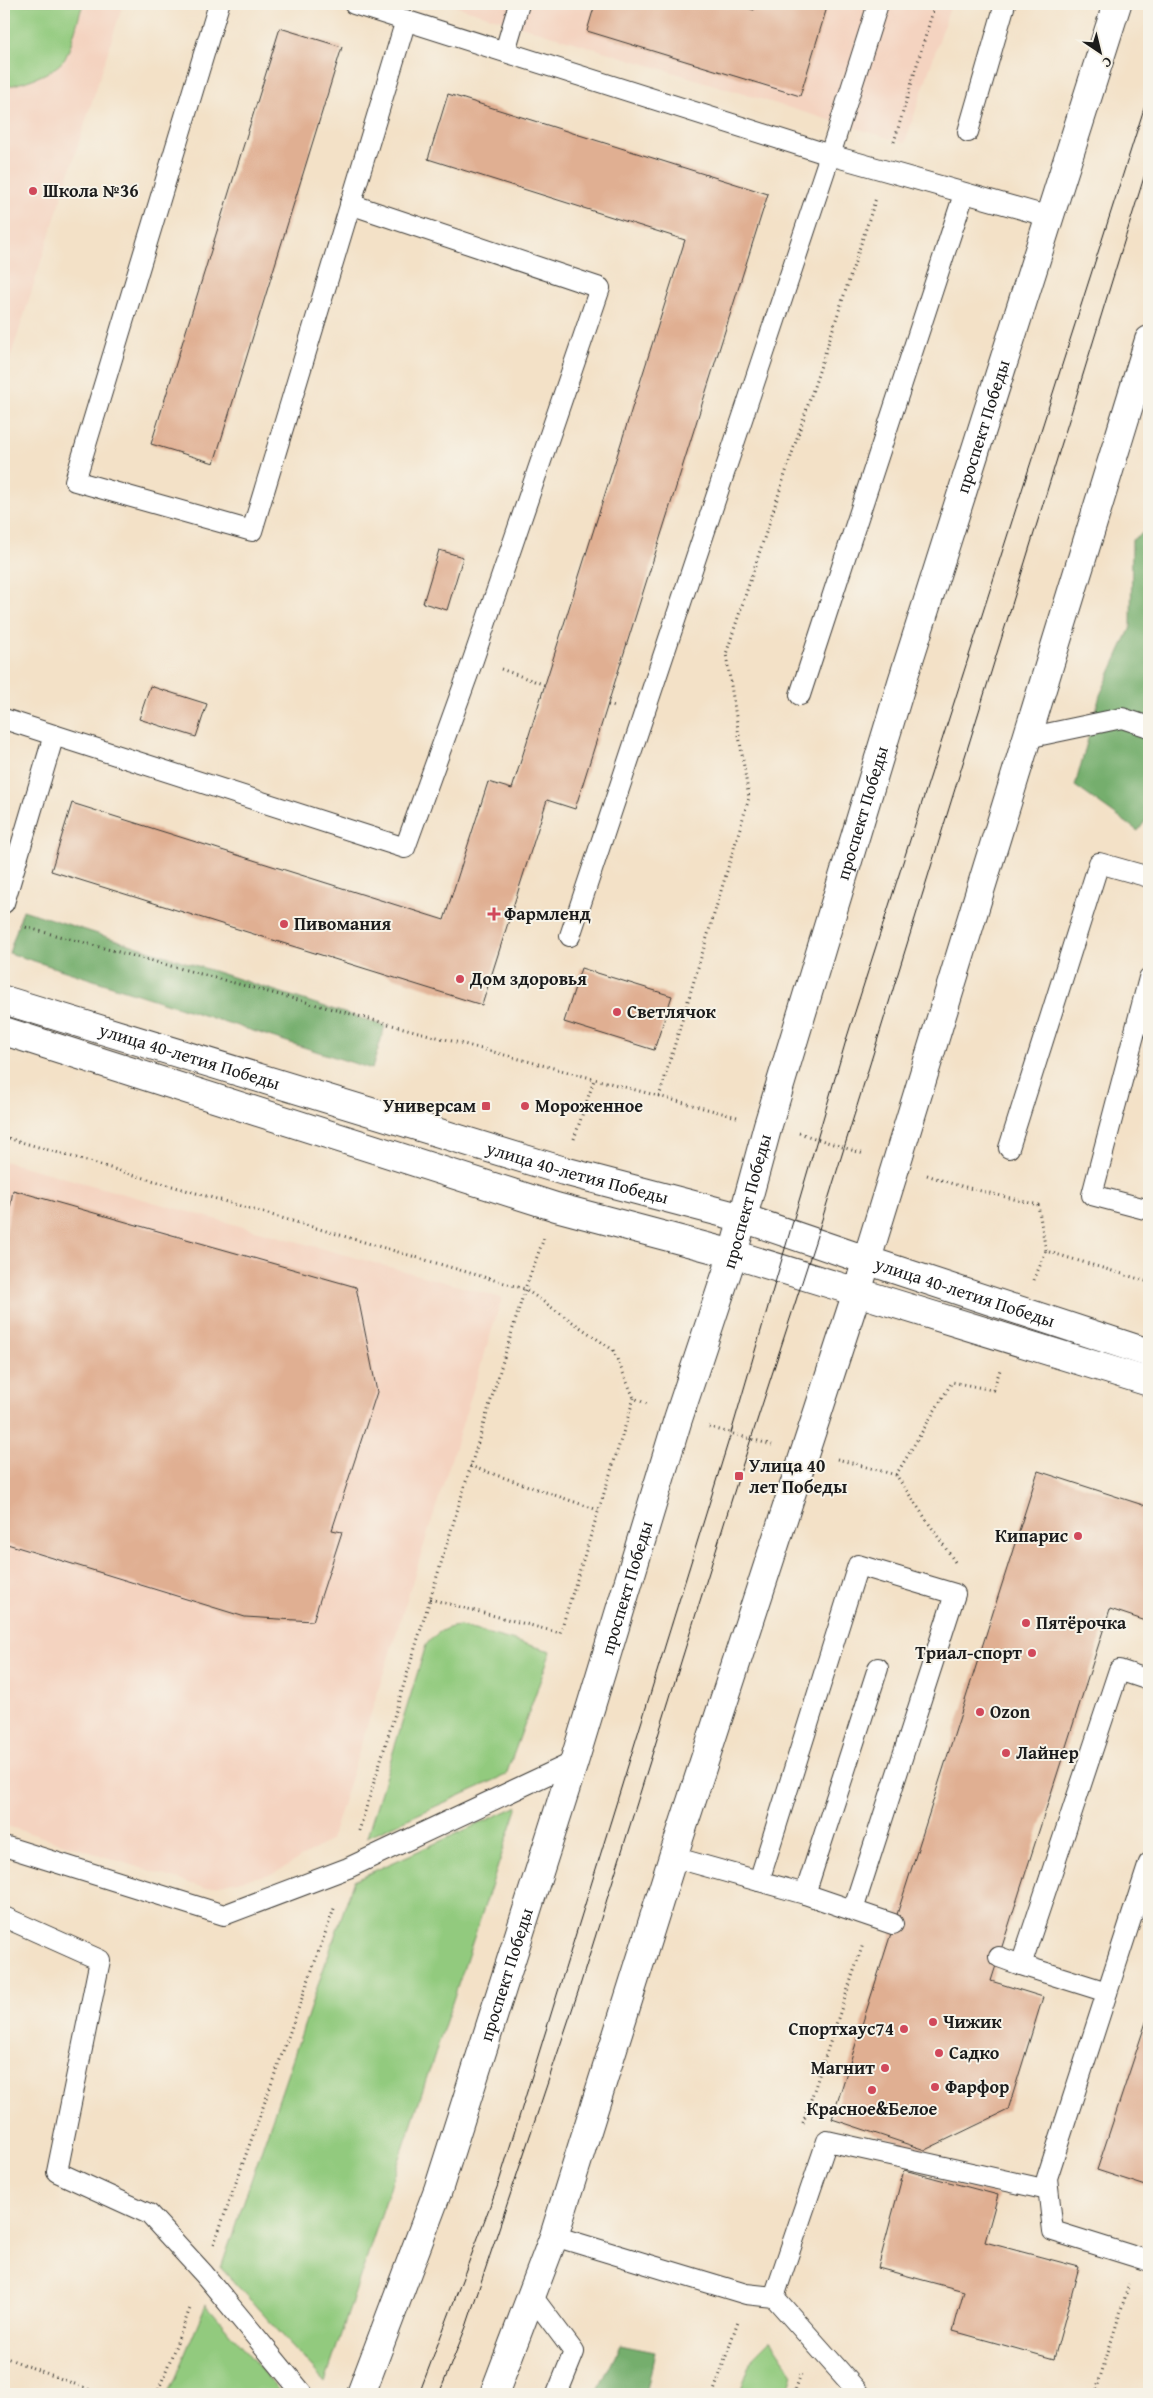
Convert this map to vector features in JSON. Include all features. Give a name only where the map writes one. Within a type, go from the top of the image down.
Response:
[{"type":"main road","name":"проспект Победы","points":[[361,2394],[438,2190],[574,1762],[678,1419],[733,1254],[768,1125],[902,682],[1117,4]]},
{"type":"main road","points":[[494,2394],[554,2236],[673,1857],[857,1292],[1149,340]]},
{"type":"main road","name":"улица 40-летия Победы","points":[[4,1000],[564,1171],[743,1218],[1149,1353]]},
{"type":"main road","name":"улица 40-летия Победы","points":[[4,1031],[556,1207],[733,1254],[1149,1382]]},
{"type":"lane","points":[[219,4],[75,481],[252,531],[406,20]]},
{"type":"lane","points":[[354,4],[830,155],[1050,217]]},
{"type":"lane","points":[[505,51],[519,4]]},
{"type":"lane","points":[[570,936],[830,155],[878,4]]},
{"type":"lane","points":[[968,132],[1005,4]]},
{"type":"lane","points":[[800,695],[964,194]]},
{"type":"lane","points":[[4,719],[405,848],[473,660],[600,288],[350,204]]},
{"type":"lane","points":[[1026,738],[1122,718],[1149,727]]},
{"type":"lane","points":[[4,903],[54,735]]},
{"type":"lane","points":[[1009,1148],[1099,863],[1149,877]]},
{"type":"lane","points":[[1149,978],[1092,1195],[1149,1210]]},
{"type":"lane","points":[[759,1882],[858,1565],[955,1594],[853,1910]]},
{"type":"lane","points":[[805,1894],[878,1668]]},
{"type":"lane","points":[[1021,1965],[1119,1670],[1149,1680]]},
{"type":"lane","points":[[4,1846],[224,1915],[348,1868],[574,1762]]},
{"type":"lane","points":[[673,1857],[805,1894],[893,1924]]},
{"type":"lane","points":[[1143,2259],[1053,2231],[1047,2178],[1149,1863]]},
{"type":"lane","points":[[4,1917],[100,1960],[57,2172],[149,2214],[204,2274],[303,2394]]},
{"type":"lane","points":[[999,1957],[1108,1992]]},
{"type":"lane","points":[[774,2298],[827,2141],[1048,2190]]},
{"type":"lane","points":[[554,2236],[746,2294],[774,2298],[860,2394]]},
{"type":"lane","points":[[532,2296],[574,2352],[557,2394]]},
{"type":"path","points":[[659,1097],[749,798],[726,654],[885,171],[935,4]]},
{"type":"path","points":[[473,660],[545,685]]},
{"type":"path","points":[[13,924],[594,1080],[799,1132],[953,1184],[1038,1205],[1046,1251],[1021,1311]]},
{"type":"path","points":[[564,1171],[594,1080]]},
{"type":"path","points":[[4,1137],[525,1289],[613,1350],[634,1398],[678,1419],[762,1443],[805,1450],[896,1475],[952,1382],[993,1390],[1011,1339]]},
{"type":"path","points":[[157,2394],[204,2274],[348,1868],[525,1289],[556,1207]]},
{"type":"path","points":[[1046,1251],[1149,1282]]},
{"type":"path","points":[[430,1599],[560,1633],[634,1398]]},
{"type":"path","points":[[470,1466],[598,1510]]},
{"type":"path","points":[[1095,2394],[1143,2259]]},
{"type":"path","points":[[713,2394],[729,2350]]},
{"type":"path","points":[[4,2357],[101,2394]]},
{"type":"shaded area","name":"Школа №36","points":[[4,4],[123,4],[4,378]]},
{"type":"shaded area","points":[[448,4],[951,4],[905,143]]},
{"type":"shaded area","points":[[4,1161],[502,1298],[331,1840],[275,1873],[205,1888],[4,1825]]},
{"type":"green space","points":[[4,4],[83,4],[72,42],[64,60],[44,74],[4,88]]},
{"type":"green space","points":[[1149,529],[1149,816],[1138,831],[1075,786],[1100,695],[1131,627],[1132,540]]},
{"type":"green space","points":[[23,910],[385,1026],[372,1069],[9,953]]},
{"type":"green space","points":[[460,1626],[551,1651],[506,1775],[367,1837],[426,1645],[441,1631]]},
{"type":"green space","points":[[518,1806],[325,2382],[221,2268],[354,1880]]},
{"type":"green space","points":[[206,2304],[282,2394],[168,2394]]},
{"type":"green space","points":[[770,2340],[793,2374],[787,2394],[739,2394],[753,2357]]},
{"type":"green space","points":[[620,2345],[655,2352],[646,2394],[596,2394]]},
{"type":"building","points":[[595,4],[734,4],[754,10],[756,4],[828,4],[800,96],[587,31]]},
{"type":"building","points":[[280,28],[342,47],[214,463],[151,444]]},
{"type":"building","points":[[448,94],[768,194],[575,809],[547,800],[482,1005],[51,871],[72,803],[444,920],[488,782],[512,789],[685,240],[428,159]]},
{"type":"building","points":[[439,550],[463,557],[447,610],[423,603]]},
{"type":"building","points":[[150,686],[207,704],[196,737],[139,719]]},
{"type":"building","points":[[581,968],[672,996],[654,1050],[564,1022]]},
{"type":"building","points":[[13,1190],[356,1287],[377,1392],[332,1530],[342,1532],[313,1621],[245,1617],[4,1543],[4,1245]]},
{"type":"building","points":[[1038,1471],[1149,1507],[1149,1622],[1110,1609],[991,1981],[1043,1997],[1008,2110],[925,2150],[832,2119]]},
{"type":"building","points":[[1149,2013],[1149,2187],[1097,2170]]},
{"type":"building","points":[[904,2170],[998,2195],[985,2242],[1079,2267],[1054,2359],[953,2331],[964,2291],[878,2268]]},
{"type":"tram line","points":[[419,2394],[499,2182],[731,1433],[847,1037],[1149,93]]},
{"type":"tram line","points":[[439,2394],[466,2327],[578,1992],[739,1476],[815,1242],[1149,161]]},
{"type":"place","name":"Школа №36","points":[[33,191]]},
{"type":"place","name":"Фармленд","points":[[494,914]]},
{"type":"place","name":"Пивомания","points":[[284,924]]},
{"type":"place","name":"Дом здоровья","points":[[460,979]]},
{"type":"place","name":"Светлячок","points":[[617,1012]]},
{"type":"place","name":"Универсам","points":[[486,1106]]},
{"type":"place","name":"Мороженное","points":[[525,1106]]},
{"type":"place","name":"Улица 40 лет Победы","points":[[739,1476]]},
{"type":"place","name":"Кипарис","points":[[1078,1536]]},
{"type":"place","name":"Пятёрочка","points":[[1026,1623]]},
{"type":"place","name":"Tриал-спорт","points":[[1032,1653]]},
{"type":"place","name":"Ozon","points":[[980,1712]]},
{"type":"place","name":"Лайнер","points":[[1006,1753]]},
{"type":"place","name":"Чижик","points":[[933,2022]]},
{"type":"place","name":"Спортхаус74","points":[[904,2029]]},
{"type":"place","name":"Садко","points":[[939,2053]]},
{"type":"place","name":"Магнит","points":[[885,2068]]},
{"type":"place","name":"Фарфор","points":[[935,2087]]},
{"type":"place","name":"Красное&Белое","points":[[872,2090]]}]
